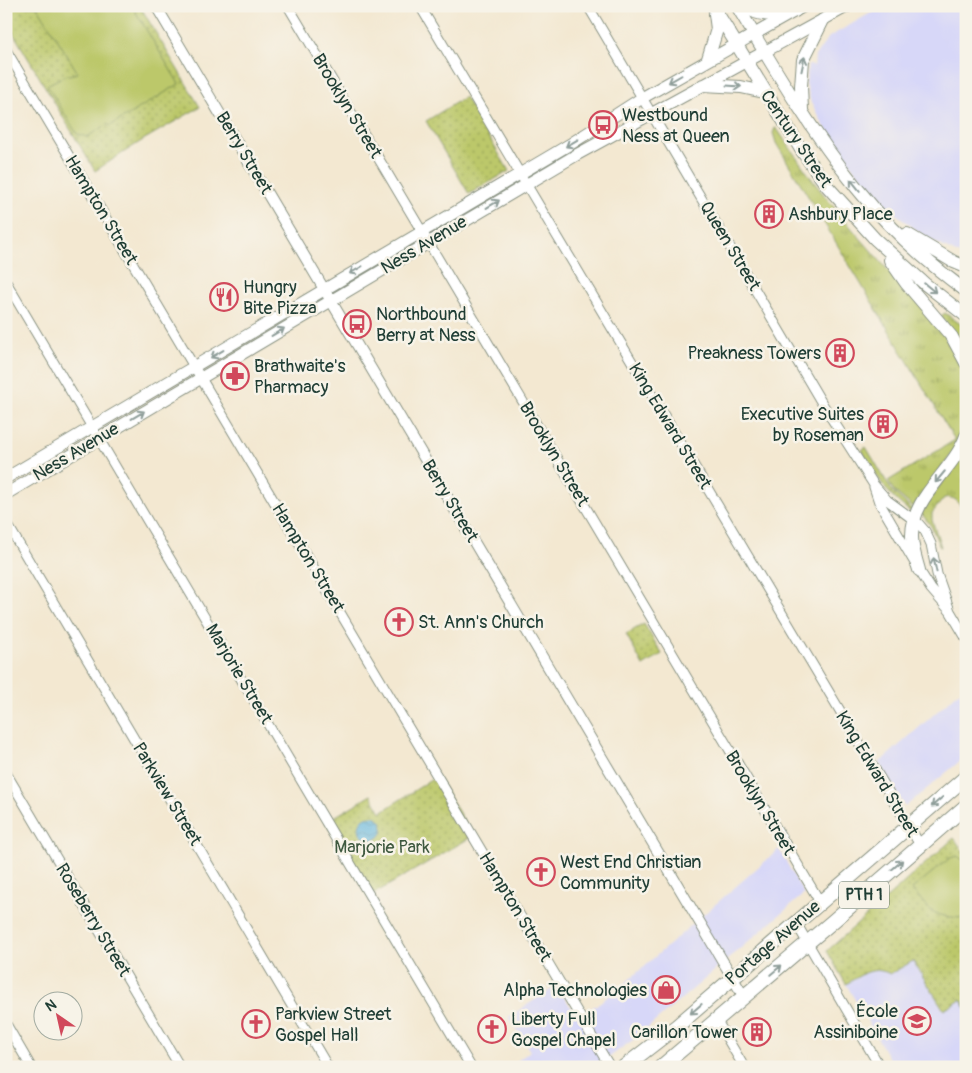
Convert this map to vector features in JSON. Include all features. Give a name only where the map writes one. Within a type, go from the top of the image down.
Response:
[{"type":"highway","name":"Portage Avenue","points":[[624,1067],[677,1026],[966,777]]},
{"type":"highway","name":"Portage Avenue","points":[[661,1067],[966,806]]},
{"type":"main road","name":"Century Street","points":[[737,6],[802,113],[856,188],[888,223],[928,261],[966,291]]},
{"type":"main road","points":[[744,6],[751,11],[768,15],[800,9]]},
{"type":"main road","name":"Ness Avenue","points":[[6,478],[422,232],[652,114],[848,6]]},
{"type":"main road","name":"Century Street","points":[[713,8],[764,92],[827,186],[876,239],[925,284],[966,316]]},
{"type":"main road","points":[[708,59],[717,29],[713,8]]},
{"type":"main road","name":"Ness Avenue","points":[[6,494],[428,243],[642,98],[708,59],[800,9]]},
{"type":"main road","points":[[802,113],[800,86],[803,60],[823,20]]},
{"type":"main road","points":[[703,85],[741,87],[764,92]]},
{"type":"main road","points":[[888,223],[954,262],[966,267]]},
{"type":"main road","points":[[876,239],[906,283],[952,337],[966,363]]},
{"type":"main road","points":[[919,570],[912,545],[914,520],[923,500],[954,460],[966,436]]},
{"type":"street","name":"Berry Street","points":[[156,6],[744,996]]},
{"type":"street","name":"Brooklyn Street","points":[[288,6],[820,902]]},
{"type":"street","name":"King Edward Street","points":[[420,6],[920,846]]},
{"type":"street","name":"Queen Street","points":[[588,6],[823,405],[874,485],[894,506],[923,528],[929,539],[937,574],[950,611]]},
{"type":"street","name":"Hampton Street","points":[[6,50],[610,1067]]},
{"type":"street","name":"Marjorie Street","points":[[6,282],[471,1067]]},
{"type":"street","name":"Queen Street","points":[[874,485],[879,502],[919,570],[931,589],[950,611],[966,638]]},
{"type":"street","name":"Parkview Street","points":[[6,522],[328,1067]]},
{"type":"street","name":"Roseberry Street","points":[[6,773],[180,1067]]},
{"type":"street","points":[[796,923],[880,1067]]},
{"type":"street","points":[[716,1021],[744,1067]]},
{"type":"street","points":[[6,1024],[31,1067]]},
{"type":"shaded area","points":[[883,6],[966,6],[966,258],[926,238],[889,208],[859,176],[830,136],[811,103],[806,83],[808,65],[814,66],[815,56],[829,37]]},
{"type":"shaded area","points":[[966,686],[966,756],[905,807],[879,763]]},
{"type":"shaded area","points":[[779,849],[804,894],[637,1037],[596,1067],[510,1067],[530,1051],[508,1017],[557,986],[578,1018],[617,990]]},
{"type":"shaded area","name":"École Assiniboine","points":[[913,960],[943,1010],[961,1000],[966,1008],[966,1067],[894,1067],[846,984],[869,971],[882,970],[890,974]]},
{"type":"green space","points":[[6,6],[140,6],[200,107],[95,171],[6,21]]},
{"type":"green space","points":[[37,6],[132,6],[179,84],[110,126],[108,124],[87,137],[77,134],[47,85],[64,76],[78,73]]},
{"type":"green space","points":[[465,97],[509,171],[469,194],[426,121]]},
{"type":"green space","points":[[775,128],[834,207],[931,317],[951,343],[964,370],[967,388],[966,408],[958,445],[913,507],[894,491],[888,481],[955,440],[776,143],[773,133]]},
{"type":"green space","points":[[945,313],[966,328],[966,351],[941,316]]},
{"type":"green space","points":[[866,447],[892,491],[912,509],[911,512],[894,498],[882,484],[862,450]]},
{"type":"green space","points":[[966,447],[966,535],[964,516],[960,504],[951,498],[944,498],[932,513],[932,520],[940,547],[931,526],[921,513]]},
{"type":"green space","points":[[644,624],[662,654],[643,666],[626,634]]},
{"type":"green space","name":"Marjorie Park","points":[[437,776],[473,836],[370,896],[326,822],[371,795],[381,812]]},
{"type":"green space","points":[[954,838],[966,855],[966,1008],[961,1000],[944,1010],[913,961],[890,974],[878,970],[867,972],[846,984],[827,951]]},
{"type":"green space","points":[[957,856],[966,862],[966,917],[963,918],[945,916],[933,912],[912,889],[950,858]]},
{"type":"water","points":[[371,816],[376,817],[382,823],[382,833],[376,839],[371,840],[366,839],[360,833],[359,828],[360,823],[366,817]]},
{"type":"place","name":"Westbound Ness at Queen","points":[[603,125]]},
{"type":"place","name":"Ashbury Place","points":[[769,214]]},
{"type":"place","name":"Hungry Bite Pizza","points":[[224,297]]},
{"type":"place","name":"Northbound Berry at Ness","points":[[357,324]]},
{"type":"place","name":"Preakness Towers","points":[[840,353]]},
{"type":"place","name":"Brathwaite's Pharmacy","points":[[235,376]]},
{"type":"place","name":"Executive Suites by Roseman","points":[[883,424]]},
{"type":"place","name":"St. Ann's Church","points":[[399,622]]},
{"type":"place","name":"West End Christian Community","points":[[541,872]]},
{"type":"place","name":"Alpha Technologies","points":[[666,990]]},
{"type":"place","name":"École Assiniboine","points":[[917,1021]]},
{"type":"place","name":"Parkview Street Gospel Hall","points":[[256,1024]]},
{"type":"place","name":"Liberty Full Gospel Chapel","points":[[492,1029]]},
{"type":"place","name":"Carillon Tower","points":[[757,1032]]}]
